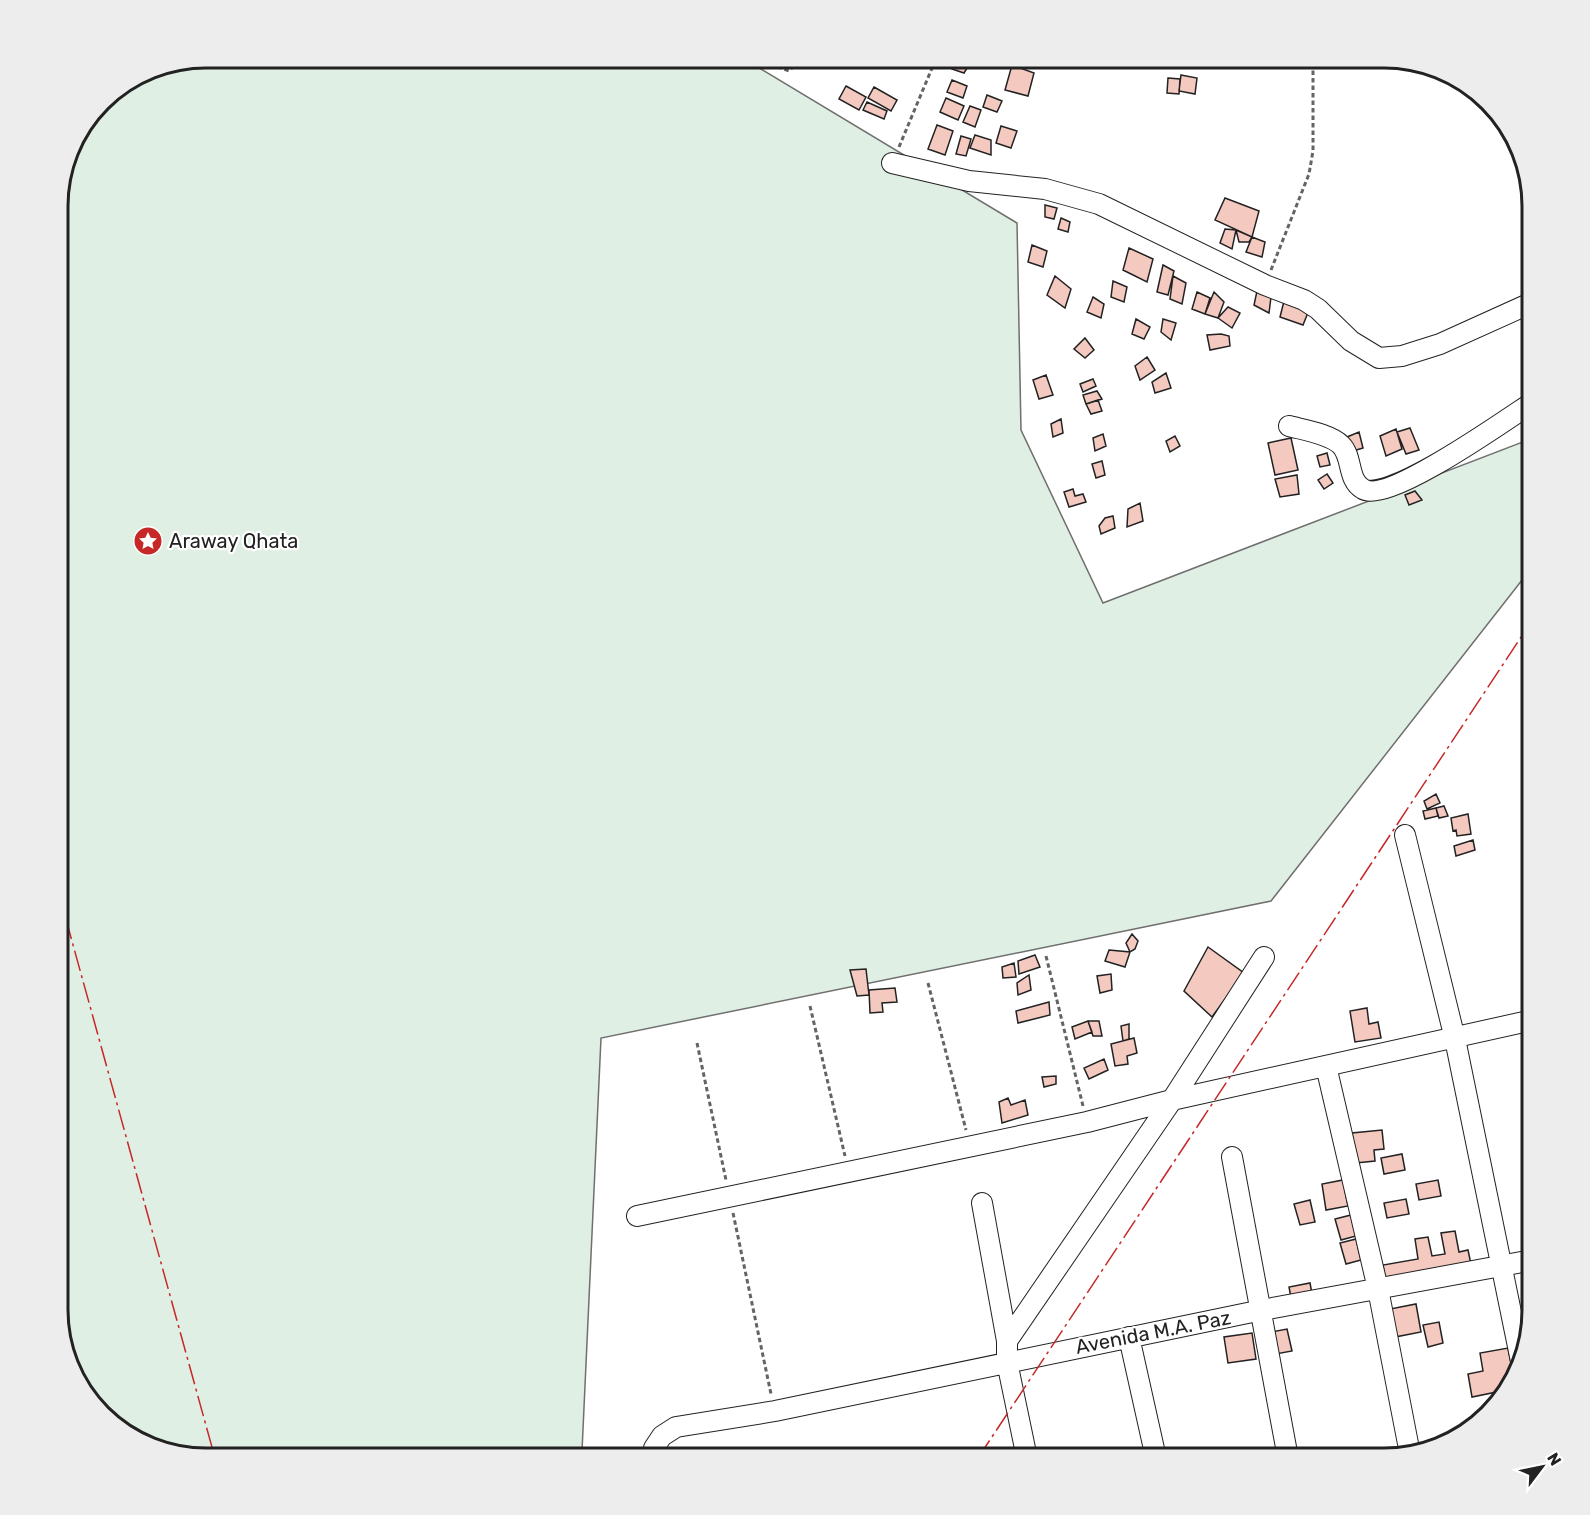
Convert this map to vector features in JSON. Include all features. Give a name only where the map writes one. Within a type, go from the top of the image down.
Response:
[{"type":"street","points":[[892,163],[969,181],[1045,189],[1099,204],[1318,309],[1352,341],[1379,358],[1402,356],[1440,344],[1522,307]]},
{"type":"street","points":[[1289,426],[1340,444],[1347,453],[1355,482],[1367,491],[1377,491],[1419,476],[1522,409]]},
{"type":"street","points":[[1405,835],[1455,1039],[1518,1345]]},
{"type":"street","points":[[1007,1341],[1172,1100],[1264,957]]},
{"type":"street","points":[[637,1216],[1087,1122],[1172,1100],[1522,1023]]},
{"type":"street","points":[[1326,1066],[1378,1289],[1408,1445]]},
{"type":"street","points":[[1232,1157],[1286,1448]]},
{"type":"street","points":[[982,1203],[1007,1341],[1007,1362],[1025,1448]]},
{"type":"street","name":"Avenida M.A. Paz","points":[[654,1448],[662,1436],[676,1427],[775,1411],[1262,1310],[1522,1262]]},
{"type":"street","points":[[1129,1337],[1154,1448]]},
{"type":"path","points":[[892,163],[911,123],[932,68]]},
{"type":"path","points":[[1265,285],[1309,174],[1313,151],[1313,68]]},
{"type":"path","points":[[1046,956],[1087,1122]]},
{"type":"path","points":[[928,983],[970,1147]]},
{"type":"path","points":[[810,1005],[849,1172]]},
{"type":"path","points":[[697,1043],[775,1411]]},
{"type":"green space","points":[[196,68],[759,68],[1017,223],[1021,430],[1103,603],[1522,442],[1522,580],[1271,901],[601,1038],[582,1448],[206,1448],[179,1445],[153,1437],[129,1424],[108,1407],[91,1386],[72,1345],[68,1319],[68,196],[72,170],[86,136],[108,108],[136,86],[170,72]]},
{"type":"building","points":[[952,68],[967,68],[964,73]]},
{"type":"building","points":[[1011,68],[1020,68],[1034,73],[1028,96],[1005,90]]},
{"type":"building","points":[[1181,75],[1197,78],[1195,94],[1179,91]]},
{"type":"building","points":[[1168,78],[1180,79],[1179,94],[1167,93]]},
{"type":"building","points":[[952,80],[967,86],[963,98],[947,92]]},
{"type":"building","points":[[846,86],[866,97],[859,110],[839,99]]},
{"type":"building","points":[[874,87],[897,100],[891,111],[868,98]]},
{"type":"building","points":[[987,95],[1002,101],[997,112],[983,107]]},
{"type":"building","points":[[946,98],[964,106],[958,120],[940,112]]},
{"type":"building","points":[[867,102],[887,111],[884,119],[863,110]]},
{"type":"building","points":[[970,106],[981,110],[975,127],[963,122]]},
{"type":"building","points":[[937,125],[953,131],[945,155],[928,149]]},
{"type":"building","points":[[1001,126],[1017,131],[1011,148],[996,143]]},
{"type":"building","points":[[975,135],[991,140],[991,155],[970,148]]},
{"type":"building","points":[[961,136],[971,139],[966,156],[956,154]]},
{"type":"building","points":[[1225,198],[1259,211],[1252,237],[1215,220]]},
{"type":"building","points":[[1045,205],[1057,208],[1054,219],[1045,217]]},
{"type":"building","points":[[1061,218],[1070,222],[1068,232],[1058,229]]},
{"type":"building","points":[[1225,229],[1236,230],[1232,249],[1220,243]]},
{"type":"building","points":[[1236,230],[1252,237],[1249,242],[1239,242]]},
{"type":"building","points":[[1252,237],[1265,242],[1262,257],[1246,252]]},
{"type":"building","points":[[1032,245],[1047,251],[1043,267],[1028,262]]},
{"type":"building","points":[[1129,248],[1153,259],[1147,282],[1123,270]]},
{"type":"building","points":[[1163,265],[1174,271],[1168,295],[1157,292]]},
{"type":"building","points":[[1055,276],[1071,289],[1065,308],[1047,295]]},
{"type":"building","points":[[1173,276],[1186,283],[1182,304],[1170,299]]},
{"type":"building","points":[[1113,281],[1127,287],[1124,302],[1111,297]]},
{"type":"building","points":[[1257,291],[1271,297],[1269,313],[1254,305]]},
{"type":"building","points":[[1197,292],[1210,298],[1205,314],[1192,309]]},
{"type":"building","points":[[1214,292],[1224,302],[1218,318],[1205,314]]},
{"type":"building","points":[[1093,297],[1104,304],[1101,318],[1087,312]]},
{"type":"building","points":[[1284,301],[1309,310],[1303,325],[1280,317]]},
{"type":"building","points":[[1228,307],[1240,313],[1232,328],[1218,318]]},
{"type":"building","points":[[1136,319],[1150,327],[1144,339],[1132,334]]},
{"type":"building","points":[[1163,319],[1176,323],[1171,340],[1161,332]]},
{"type":"building","points":[[1207,335],[1229,336],[1230,346],[1210,350]]},
{"type":"building","points":[[1085,338],[1094,350],[1085,358],[1074,349]]},
{"type":"building","points":[[1147,357],[1155,370],[1140,380],[1135,366]]},
{"type":"building","points":[[1166,373],[1171,388],[1155,393],[1152,382]]},
{"type":"building","points":[[1046,375],[1053,395],[1039,399],[1033,380]]},
{"type":"building","points":[[1093,379],[1096,386],[1083,392],[1080,384]]},
{"type":"building","points":[[1097,391],[1102,399],[1086,404],[1083,395]]},
{"type":"building","points":[[1098,400],[1102,411],[1091,414],[1086,404]]},
{"type":"building","points":[[1061,419],[1063,433],[1053,437],[1051,424]]},
{"type":"building","points":[[1410,428],[1419,450],[1406,454],[1397,432]]},
{"type":"building","points":[[1396,429],[1402,449],[1386,456],[1380,436]]},
{"type":"building","points":[[1359,432],[1363,448],[1353,451],[1347,437]]},
{"type":"building","points":[[1103,434],[1106,446],[1095,451],[1093,438]]},
{"type":"building","points":[[1175,436],[1180,446],[1170,452],[1166,441]]},
{"type":"building","points":[[1291,438],[1298,470],[1275,475],[1268,443]]},
{"type":"building","points":[[1327,453],[1330,465],[1320,467],[1317,456]]},
{"type":"building","points":[[1102,461],[1105,475],[1096,478],[1092,464]]},
{"type":"building","points":[[1327,474],[1333,483],[1324,489],[1318,480]]},
{"type":"building","points":[[1297,475],[1299,494],[1280,497],[1275,479]]},
{"type":"building","points":[[1073,489],[1075,496],[1083,494],[1086,502],[1069,507],[1064,492]]},
{"type":"building","points":[[1415,491],[1422,500],[1409,505],[1405,495]]},
{"type":"building","points":[[1140,503],[1143,521],[1127,527],[1128,509]]},
{"type":"building","points":[[1113,516],[1115,528],[1101,534],[1099,526],[1105,518]]},
{"type":"building","points":[[1436,794],[1440,803],[1427,809],[1424,801]]},
{"type":"building","points":[[1444,806],[1448,816],[1439,818],[1436,808]]},
{"type":"building","points":[[1436,808],[1438,816],[1425,819],[1423,811]]},
{"type":"building","points":[[1468,814],[1471,834],[1457,836],[1456,830],[1453,831],[1451,818]]},
{"type":"building","points":[[1473,840],[1475,850],[1456,856],[1454,846]]},
{"type":"building","points":[[1132,934],[1138,941],[1135,949],[1130,952],[1126,943]]},
{"type":"building","points":[[1208,947],[1244,973],[1212,1017],[1184,991]]},
{"type":"building","points":[[1109,950],[1130,952],[1125,967],[1105,961]]},
{"type":"building","points":[[1035,955],[1040,967],[1019,974],[1018,961]]},
{"type":"building","points":[[1014,963],[1016,977],[1003,978],[1002,967]]},
{"type":"building","points":[[866,969],[869,995],[857,996],[850,970]]},
{"type":"building","points":[[1111,974],[1112,990],[1100,993],[1097,976]]},
{"type":"building","points":[[1029,975],[1031,990],[1018,995],[1017,983]]},
{"type":"building","points":[[895,988],[897,1002],[882,1003],[883,1012],[870,1013],[869,990]]},
{"type":"building","points":[[1049,1002],[1050,1015],[1018,1023],[1016,1011]]},
{"type":"building","points":[[1367,1008],[1369,1024],[1378,1022],[1381,1038],[1355,1042],[1350,1011]]},
{"type":"building","points":[[1088,1021],[1092,1032],[1075,1039],[1072,1027]]},
{"type":"building","points":[[1088,1021],[1099,1021],[1102,1036],[1093,1036]]},
{"type":"building","points":[[1129,1024],[1129,1039],[1123,1041],[1121,1026]]},
{"type":"building","points":[[1134,1038],[1137,1053],[1127,1056],[1128,1064],[1115,1066],[1111,1044]]},
{"type":"building","points":[[1104,1059],[1108,1070],[1089,1079],[1084,1068]]},
{"type":"building","points":[[1056,1076],[1056,1084],[1044,1087],[1042,1077]]},
{"type":"building","points":[[1008,1098],[1011,1105],[1025,1100],[1028,1115],[1002,1123],[999,1102]]},
{"type":"building","points":[[1382,1130],[1384,1149],[1374,1150],[1375,1161],[1356,1163],[1352,1133]]},
{"type":"building","points":[[1402,1154],[1405,1170],[1384,1174],[1381,1158]]},
{"type":"building","points":[[1343,1180],[1348,1206],[1326,1210],[1322,1184]]},
{"type":"building","points":[[1438,1180],[1441,1196],[1419,1200],[1416,1184]]},
{"type":"building","points":[[1406,1199],[1409,1214],[1387,1218],[1384,1203]]},
{"type":"building","points":[[1310,1200],[1315,1222],[1300,1225],[1294,1204]]},
{"type":"building","points":[[1351,1215],[1356,1236],[1341,1240],[1335,1219]]},
{"type":"building","points":[[1455,1231],[1459,1252],[1468,1250],[1472,1269],[1386,1284],[1383,1265],[1418,1259],[1415,1239],[1428,1237],[1432,1256],[1445,1254],[1441,1233]]},
{"type":"building","points":[[1356,1239],[1361,1260],[1346,1264],[1340,1243]]},
{"type":"building","points":[[1310,1283],[1313,1299],[1292,1303],[1289,1287]]},
{"type":"building","points":[[1416,1304],[1421,1332],[1395,1337],[1390,1309]]},
{"type":"building","points":[[1439,1322],[1443,1343],[1428,1347],[1423,1325]]},
{"type":"building","points":[[1287,1329],[1292,1351],[1276,1354],[1271,1332]]},
{"type":"building","points":[[1252,1333],[1256,1359],[1228,1363],[1224,1337]]},
{"type":"building","points":[[1508,1348],[1511,1364],[1494,1392],[1472,1397],[1468,1374],[1483,1371],[1480,1353]]},
{"type":"power","points":[[985,1448],[1522,636]]},
{"type":"power","points":[[68,927],[212,1448]]},
{"type":"place","name":"Araway Qhata","points":[[148,541]]}]
